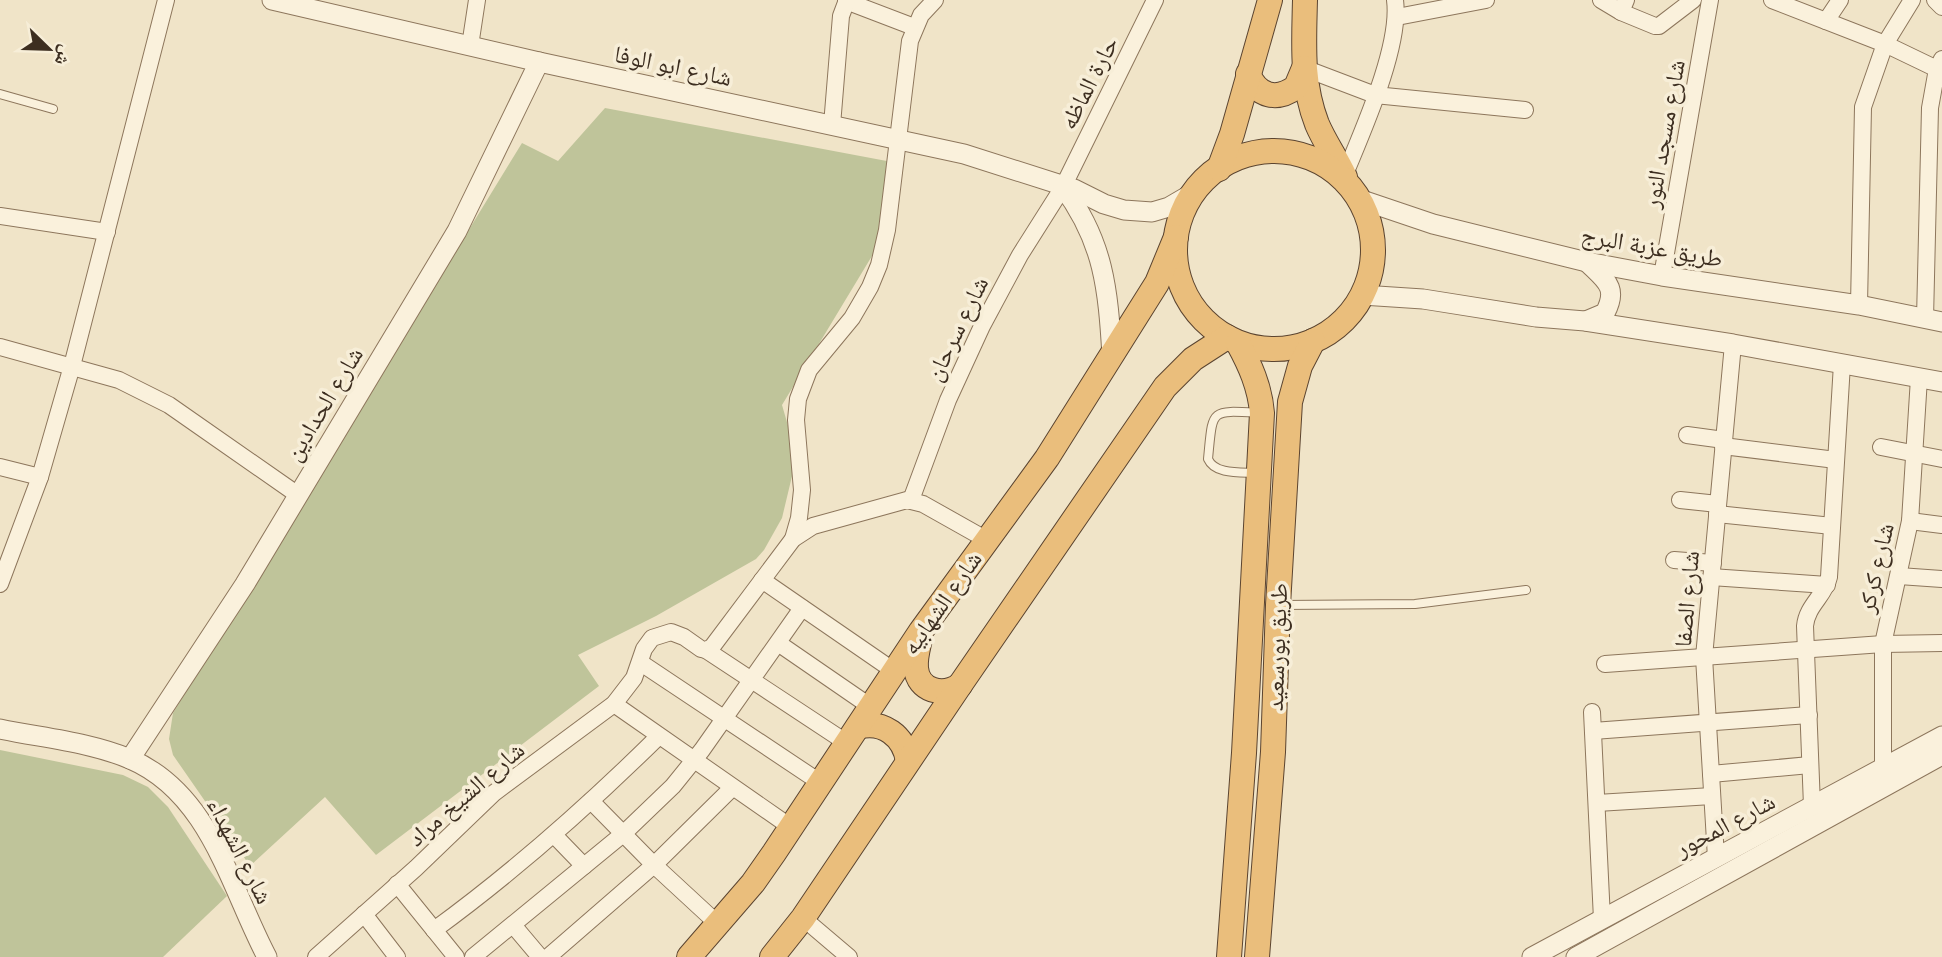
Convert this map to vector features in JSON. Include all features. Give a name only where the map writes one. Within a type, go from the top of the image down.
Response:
[{"type":"highway","points":[[1305,0],[1304,68],[1317,125],[1350,186],[1370,226],[1373,254],[1367,282],[1362,295],[1341,323],[1313,341],[1291,348],[1268,349],[1232,340],[1203,319],[1186,295],[1177,267],[1176,237],[1182,214],[1193,193],[1219,169],[1251,154],[1286,152],[1320,162],[1350,186]]},
{"type":"highway","points":[[1219,169],[1232,134],[1267,2]]},
{"type":"highway","points":[[1248,74],[1259,91],[1278,96],[1296,87],[1304,68]]},
{"type":"highway","name":"شارع الشهابيه","points":[[690,957],[753,883],[921,631],[1046,458],[1157,284],[1176,237]]},
{"type":"highway","points":[[772,957],[803,918],[1166,387],[1193,359],[1232,340]]},
{"type":"highway","name":"طريق بورسعيد","points":[[1229,957],[1244,753],[1262,413],[1261,398],[1254,377],[1232,340]]},
{"type":"highway","name":"طريق بورسعيد","points":[[1257,957],[1273,752],[1278,605],[1290,402],[1300,366],[1313,341]]},
{"type":"highway","points":[[921,631],[915,661],[920,681],[927,688],[942,692],[960,685]]},
{"type":"highway","points":[[858,726],[874,725],[889,730],[901,741],[908,761]]},
{"type":"highway","points":[[1244,753],[1248,759],[1256,762],[1269,758],[1273,752]]},
{"type":"highway","points":[[1238,819],[1246,810],[1253,808],[1259,809],[1269,818]]},
{"type":"street","points":[[0,584],[40,477],[72,366],[166,0]]},
{"type":"street","name":"شارع ابو الوفا","points":[[272,0],[539,62],[981,158],[1080,192],[1110,206],[1138,212],[1161,210],[1193,193]]},
{"type":"street","points":[[470,46],[477,0]]},
{"type":"street","points":[[793,539],[801,511],[802,490],[796,420],[800,389],[815,361],[852,318],[874,276],[887,230],[909,48],[914,27],[935,0]]},
{"type":"street","name":"حارة الماظه","points":[[1063,187],[1155,0]]},
{"type":"street","points":[[1350,186],[1390,51],[1397,17],[1395,0]]},
{"type":"street","points":[[1397,17],[1486,0]]},
{"type":"street","points":[[1601,0],[1623,6],[1649,26],[1660,26],[1693,0]]},
{"type":"street","name":"شارع مسجد النور","points":[[1662,276],[1710,0]]},
{"type":"street","points":[[1826,21],[1840,0]]},
{"type":"street","points":[[1858,305],[1863,107],[1885,44],[1912,0]]},
{"type":"street","points":[[1935,0],[1942,7]]},
{"type":"street","points":[[832,125],[841,16],[846,1],[914,27]]},
{"type":"street","points":[[1781,1],[1939,64],[1930,108],[1934,321]]},
{"type":"street","name":"شارع الحدادين","points":[[130,759],[245,584],[457,231],[539,62]]},
{"type":"street","points":[[1304,68],[1375,95],[1525,110]]},
{"type":"street","name":"طريق عزبة البرج","points":[[1350,186],[1433,224],[1587,262],[1858,305],[1934,321]]},
{"type":"street","points":[[1063,187],[1089,232],[1102,265],[1109,300],[1112,356]]},
{"type":"street","name":"شارع سرحان","points":[[911,500],[948,400],[976,338],[1020,255],[1063,187]]},
{"type":"street","points":[[0,216],[107,232]]},
{"type":"street","points":[[1585,321],[1605,313],[1612,295],[1609,283],[1587,262]]},
{"type":"street","points":[[1362,295],[1423,299],[1536,317],[1585,321],[1733,344],[1942,382]]},
{"type":"street","name":"شارع الصفا","points":[[1716,858],[1704,657],[1733,344]]},
{"type":"street","points":[[0,347],[119,380],[169,405],[298,495]]},
{"type":"street","points":[[1812,806],[1805,626],[1807,613],[1827,585],[1842,364]]},
{"type":"street","name":"شارع كركر","points":[[1883,768],[1883,644],[1910,521],[1919,378]]},
{"type":"street","points":[[1687,435],[1836,460]]},
{"type":"street","points":[[1881,447],[1942,459]]},
{"type":"street","points":[[0,467],[40,477]]},
{"type":"street","points":[[858,726],[751,681],[706,650],[712,647],[793,539],[813,526],[911,500],[988,540]]},
{"type":"street","points":[[1680,500],[1718,509],[1832,526]]},
{"type":"street","points":[[1910,521],[1942,525]]},
{"type":"street","points":[[1674,560],[1712,570],[1827,585]]},
{"type":"street","points":[[1899,576],[1942,579]]},
{"type":"street","points":[[762,580],[894,671]]},
{"type":"street","points":[[473,957],[623,834],[667,792],[725,719],[802,608]]},
{"type":"street","name":"شارع الشيخ مراد","points":[[316,957],[333,951],[364,914],[494,793],[614,704],[630,684],[648,643],[664,632],[678,633],[706,650]]},
{"type":"street","points":[[778,643],[858,726]]},
{"type":"street","points":[[1605,664],[1883,644],[1942,643]]},
{"type":"street","points":[[641,663],[821,783]]},
{"type":"street","points":[[614,704],[792,828]]},
{"type":"street","points":[[1592,712],[1602,919]]},
{"type":"street","points":[[1593,732],[1809,715]]},
{"type":"street","name":"شارع الشهداء","points":[[0,729],[101,750],[130,759],[166,780],[194,811],[225,865],[267,957]]},
{"type":"street","points":[[434,930],[554,835],[659,736]]},
{"type":"street","name":"شارع المحور","points":[[1532,957],[1942,736]]},
{"type":"street","name":"شارع المحور","points":[[1576,957],[1942,755]]},
{"type":"street","points":[[1711,774],[1810,765]]},
{"type":"street","points":[[548,957],[654,865],[732,788]]},
{"type":"street","points":[[1597,803],[1712,796]]},
{"type":"street","points":[[591,801],[654,865],[719,925]]},
{"type":"street","points":[[554,835],[584,866]]},
{"type":"street","points":[[397,884],[456,957]]},
{"type":"street","points":[[364,914],[397,957]]},
{"type":"street","points":[[803,918],[849,957]]},
{"type":"street","points":[[513,925],[540,957]]},
{"type":"lane","points":[[0,94],[53,109]]},
{"type":"lane","points":[[1259,473],[1222,470],[1210,464],[1208,458],[1214,416],[1226,411],[1262,413]]},
{"type":"lane","points":[[1278,605],[1415,604],[1526,590]]},
{"type":"green space","points":[[605,108],[892,162],[878,246],[782,405],[791,436],[793,472],[782,518],[756,559],[656,616],[578,655],[599,686],[376,855],[325,797],[250,866],[173,755],[169,739],[173,713],[522,143],[558,161]]},
{"type":"green space","points":[[0,750],[123,775],[148,787],[168,807],[227,896],[163,957],[0,957]]}]
